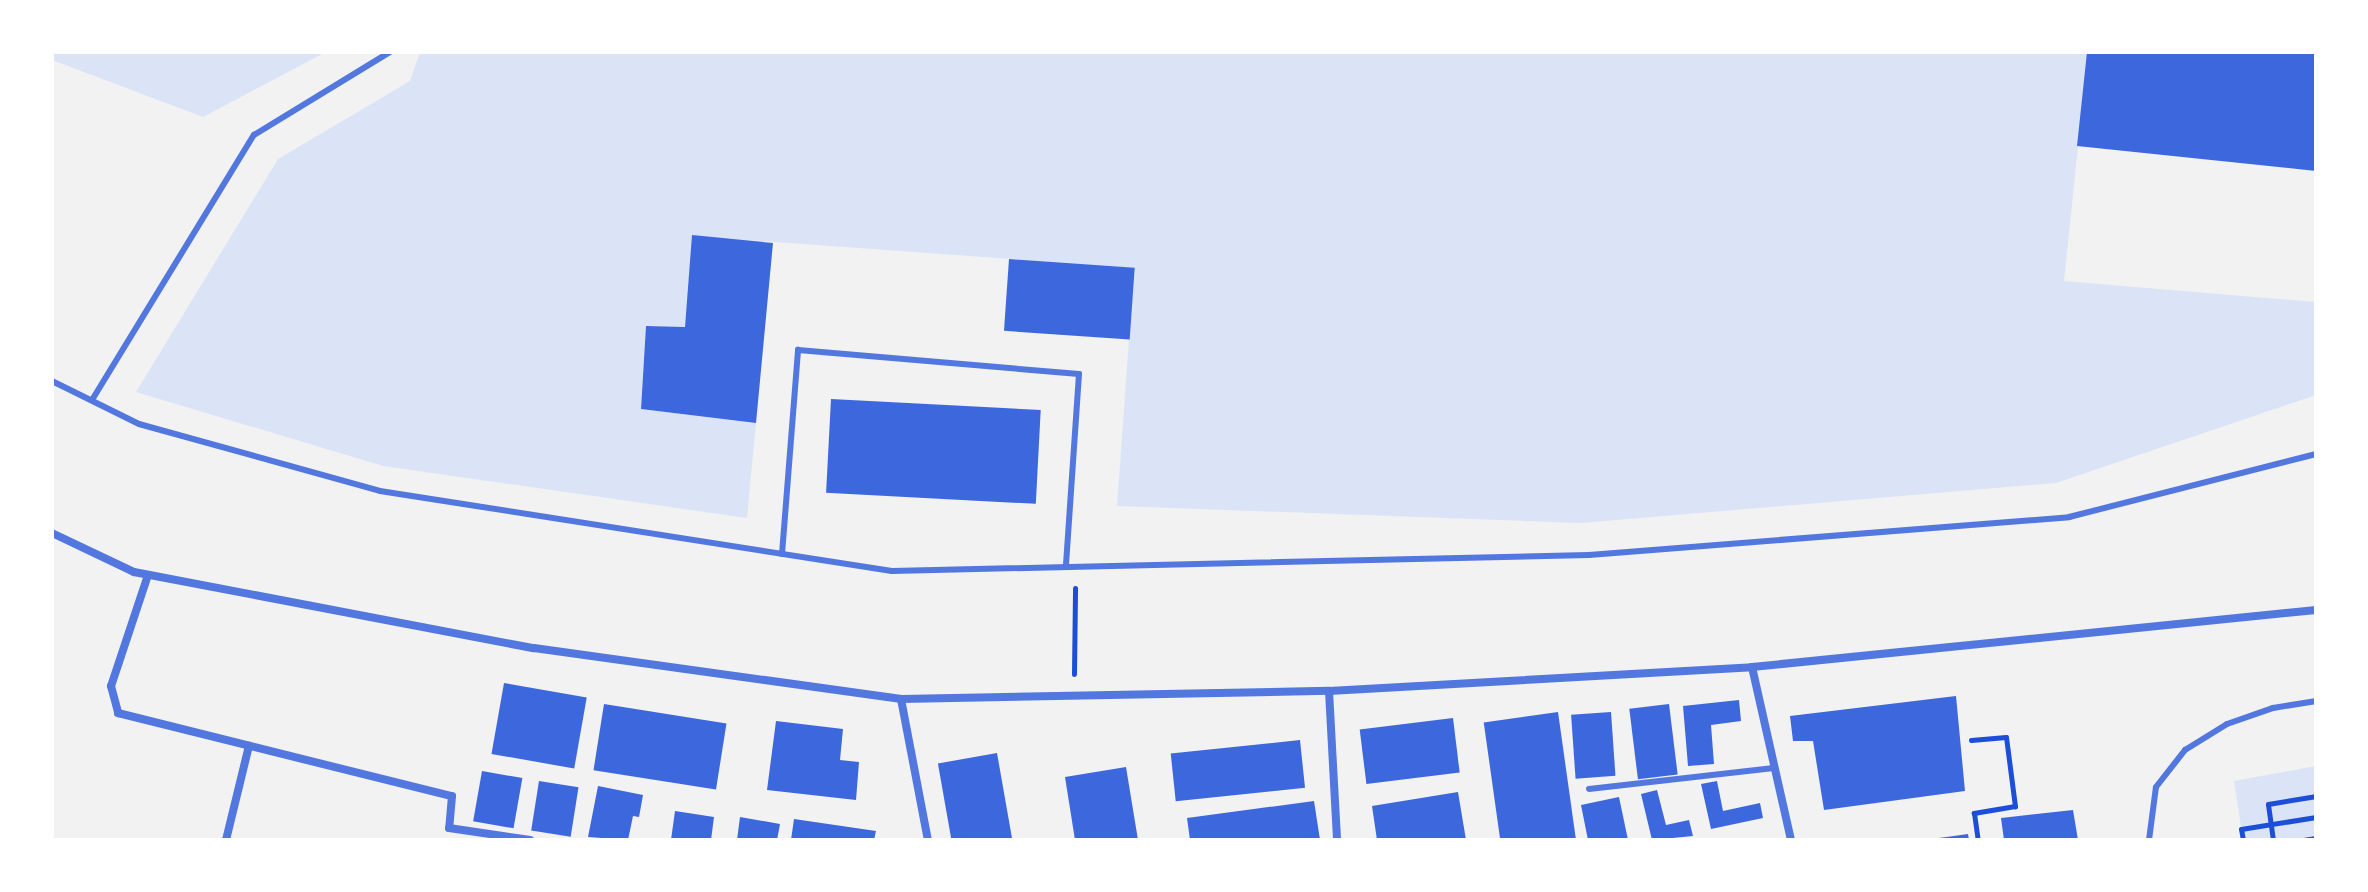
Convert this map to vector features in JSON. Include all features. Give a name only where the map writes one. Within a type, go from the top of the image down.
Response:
[{"type":"street","points":[[52,533],[134,572],[148,575],[534,648],[901,699],[1329,691],[1752,667],[2316,610]]},
{"type":"street","points":[[148,575],[111,686],[118,713],[452,796],[449,828],[530,840]]},
{"type":"street","points":[[1752,667],[1791,840]]},
{"type":"street","points":[[1329,691],[1337,840]]},
{"type":"street","points":[[901,699],[928,840]]},
{"type":"street","points":[[226,840],[249,746]]},
{"type":"lane","points":[[92,400],[254,135],[390,52]]},
{"type":"lane","points":[[782,554],[798,350],[1079,374],[1066,567]]},
{"type":"lane","points":[[52,381],[139,424],[380,491],[892,571],[1589,555],[2069,517],[2316,454]]},
{"type":"lane","points":[[2149,840],[2156,787],[2185,750],[2227,724],[2273,708],[2316,701]]},
{"type":"lane","points":[[1589,789],[1774,768]]},
{"type":"path","points":[[1073,696],[1076,567]]},
{"type":"path","points":[[1971,740],[2006,737],[2015,806],[1974,813],[1978,840]]},
{"type":"path","points":[[2273,840],[2268,804],[2316,796]]},
{"type":"path","points":[[2243,840],[2241,829],[2316,817]]},
{"type":"path","points":[[2303,840],[2316,838]]},
{"type":"shaded area","points":[[52,52],[326,52],[203,117],[52,60]]},
{"type":"shaded area","points":[[420,52],[2088,52],[2064,281],[2316,302],[2316,395],[2056,483],[1581,523],[1117,506],[1134,268],[693,236],[685,327],[646,326],[641,409],[756,423],[747,518],[383,466],[136,392],[278,159],[410,81]]},
{"type":"shaded area","points":[[2316,766],[2316,840],[2243,840],[2234,781]]},
{"type":"building","points":[[2087,52],[2316,52],[2316,171],[2077,146]]},
{"type":"building","points":[[692,235],[773,243],[756,423],[641,409],[646,326],[685,327]]},
{"type":"building","points":[[1009,259],[1135,268],[1130,340],[1004,331]]},
{"type":"building","points":[[831,399],[1041,410],[1036,504],[826,493]]},
{"type":"building","points":[[504,683],[587,698],[574,768],[491,754]]},
{"type":"building","points":[[1956,696],[1965,791],[1824,810],[1813,741],[1793,741],[1790,716]]},
{"type":"building","points":[[1739,700],[1741,721],[1711,725],[1714,764],[1688,766],[1683,706]]},
{"type":"building","points":[[604,704],[726,723],[716,790],[594,770]]},
{"type":"building","points":[[1669,704],[1678,774],[1638,779],[1629,709]]},
{"type":"building","points":[[1558,712],[1576,840],[1500,840],[1484,722]]},
{"type":"building","points":[[1611,712],[1615,776],[1576,779],[1571,715]]},
{"type":"building","points":[[1453,718],[1460,773],[1366,784],[1360,729]]},
{"type":"building","points":[[776,721],[843,729],[840,760],[859,762],[856,800],[767,790]]},
{"type":"building","points":[[1300,740],[1305,788],[1176,801],[1171,754]]},
{"type":"building","points":[[997,753],[1012,840],[951,840],[938,763]]},
{"type":"building","points":[[1126,767],[1138,840],[1075,840],[1065,777]]},
{"type":"building","points":[[482,771],[522,778],[514,828],[473,821]]},
{"type":"building","points":[[539,781],[579,787],[571,837],[531,830]]},
{"type":"building","points":[[1717,781],[1723,811],[1760,803],[1763,818],[1711,829],[1701,784]]},
{"type":"building","points":[[598,786],[643,795],[639,817],[633,816],[628,840],[588,837]]},
{"type":"building","points":[[1657,790],[1666,825],[1689,820],[1693,836],[1652,840],[1641,794]]},
{"type":"building","points":[[1458,792],[1466,840],[1377,840],[1372,806]]},
{"type":"building","points":[[1619,797],[1628,840],[1588,840],[1581,805]]},
{"type":"building","points":[[1314,801],[1320,840],[1190,840],[1187,818]]},
{"type":"building","points":[[2073,810],[2078,840],[2004,840],[2001,818]]},
{"type":"building","points":[[675,811],[714,817],[711,840],[671,840]]},
{"type":"building","points":[[740,817],[780,824],[777,840],[737,840]]},
{"type":"building","points":[[794,819],[876,831],[874,840],[791,840]]},
{"type":"building","points":[[1968,834],[1969,840],[1939,840],[1939,838]]}]
